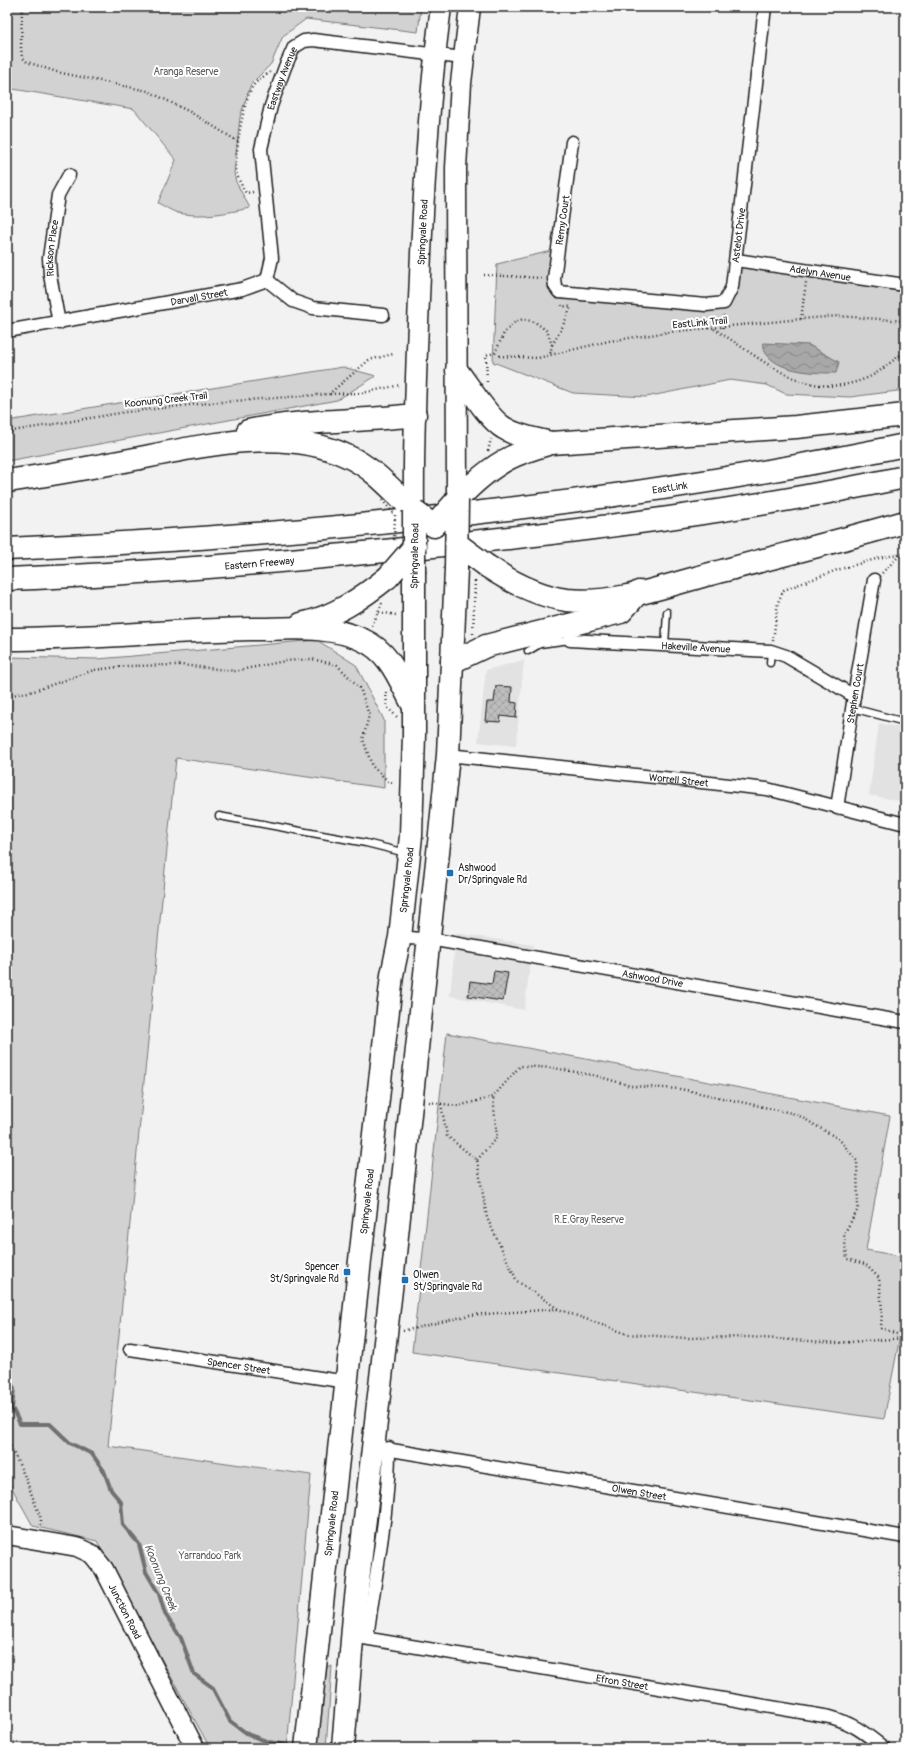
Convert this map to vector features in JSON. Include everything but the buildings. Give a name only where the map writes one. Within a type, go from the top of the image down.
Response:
[{"type":"highway","points":[[457,371],[485,410],[502,428],[523,437],[551,443]]},
{"type":"highway","points":[[185,449],[249,430],[279,426],[415,415]]},
{"type":"highway","points":[[7,549],[161,541],[413,508],[460,494],[487,472],[503,462],[521,453],[551,443],[796,428],[905,415]]},
{"type":"highway","points":[[7,481],[185,449],[242,442],[283,442],[320,446],[349,456],[379,477],[413,508],[456,543],[473,570],[508,580],[535,592],[567,600],[597,601],[639,592],[905,522]]},
{"type":"highway","name":"EastLink","points":[[413,508],[690,484],[824,462],[905,445]]},
{"type":"highway","name":"Eastern Freeway","points":[[7,579],[112,575],[363,554],[510,538],[694,515],[905,477]]},
{"type":"highway","points":[[343,1748],[360,1637],[382,1447],[448,755],[452,662],[473,570],[456,543],[460,494]]},
{"type":"highway","name":"Springvale Road","points":[[306,1748],[392,975],[400,937],[409,854],[412,817],[414,708],[414,573],[405,546],[413,508]]},
{"type":"highway","points":[[282,628],[302,624],[332,614],[361,597],[388,577],[405,546]]},
{"type":"highway","points":[[452,662],[486,646],[621,612],[639,592]]},
{"type":"highway","points":[[7,639],[282,628],[336,631],[364,640],[380,651],[388,659],[414,708]]},
{"type":"main road","name":"Springvale Road","points":[[413,508],[416,385],[424,192],[435,54],[441,7]]},
{"type":"main road","points":[[460,494],[457,371],[456,168],[464,58],[470,7]]},
{"type":"street","name":"Astelot Drive","points":[[565,293],[717,304],[724,303],[731,292],[736,260],[765,7]]},
{"type":"street","name":"Eastway Avenue","points":[[267,280],[272,258],[261,149],[271,106],[294,47],[304,41],[313,40],[464,58]]},
{"type":"street","name":"Remy Court","points":[[554,279],[572,142]]},
{"type":"street","name":"Rickson Place","points":[[59,323],[50,275],[49,258],[58,194],[70,176]]},
{"type":"street","name":"Adelyn Avenue","points":[[736,260],[905,285]]},
{"type":"street","points":[[554,279],[555,286],[559,292],[565,293]]},
{"type":"street","points":[[267,280],[293,301],[313,308],[383,315]]},
{"type":"street","name":"Darvall Street","points":[[7,331],[59,323],[242,289],[267,280]]},
{"type":"street","name":"Stephen Court","points":[[837,808],[852,708],[874,580]]},
{"type":"street","name":"Hakeville Avenue","points":[[570,640],[771,651],[786,656],[854,696]]},
{"type":"street","name":"Worrell Street","points":[[448,755],[767,789],[837,808],[905,824]]},
{"type":"street","name":"Ashwood Drive","points":[[400,937],[430,940],[905,1022]]},
{"type":"street","name":"Spencer Street","points":[[130,1349],[347,1382]]},
{"type":"street","name":"Olwen Street","points":[[382,1447],[905,1536]]},
{"type":"street","name":"Junction Road","points":[[7,1535],[77,1547],[92,1554],[104,1568],[195,1748]]},
{"type":"street","name":"Efron Street","points":[[360,1637],[830,1717],[845,1721],[856,1727],[884,1748]]},
{"type":"lane","points":[[665,645],[667,612]]},
{"type":"lane","name":"Hakeville Avenue","points":[[528,651],[540,644],[570,640]]},
{"type":"lane","points":[[770,663],[771,651]]},
{"type":"lane","points":[[852,708],[905,722]]},
{"type":"lane","points":[[219,816],[366,843],[409,854]]},
{"type":"path","points":[[22,7],[21,48],[22,57],[27,62],[57,72],[148,91],[190,112],[239,142]]},
{"type":"path","points":[[266,192],[246,193],[240,182],[236,168],[245,105],[254,85],[271,71]]},
{"type":"path","points":[[801,319],[807,271]]},
{"type":"path","points":[[484,275],[554,279]]},
{"type":"path","points":[[550,355],[552,345],[561,330],[571,307],[562,306],[565,293]]},
{"type":"path","name":"EastLink Trail","points":[[499,356],[528,359],[538,358],[609,341],[670,332],[714,329],[801,319],[839,316],[905,321]]},
{"type":"path","points":[[488,385],[486,374],[486,355],[495,353],[504,333],[515,322],[523,319],[529,319],[539,324],[547,331],[552,345]]},
{"type":"path","points":[[714,329],[798,381],[821,385],[846,384],[866,379],[877,373],[905,352]]},
{"type":"path","points":[[329,394],[368,360],[393,354]]},
{"type":"path","name":"Koonung Creek Trail","points":[[7,432],[126,412],[208,403],[362,392],[401,385],[416,385]]},
{"type":"path","points":[[405,546],[395,515],[413,508]]},
{"type":"path","points":[[874,580],[897,557],[904,554]]},
{"type":"path","points":[[771,651],[778,602],[784,590],[837,570],[883,557],[904,554]]},
{"type":"path","points":[[473,570],[473,635]]},
{"type":"path","points":[[7,696],[34,691],[94,670],[127,666],[181,665],[235,671],[285,661],[312,659],[337,665],[360,688],[368,715],[363,739],[372,766],[389,782]]},
{"type":"path","points":[[429,1102],[458,1106],[493,1097],[520,1066],[554,1068],[598,1076],[631,1086],[681,1089],[796,1114],[839,1139],[857,1161],[858,1209],[844,1234],[847,1259],[865,1264],[879,1278],[882,1310],[881,1328],[905,1338]]},
{"type":"path","points":[[477,1160],[497,1137],[493,1097]]},
{"type":"path","points":[[441,1104],[448,1136],[477,1160],[487,1218],[517,1281],[558,1309],[627,1334],[686,1338],[748,1337],[838,1343],[905,1338]]},
{"type":"path","points":[[405,1330],[470,1315],[558,1309]]},
{"type":"path","points":[[7,1439],[25,1478],[41,1519],[42,1541]]},
{"type":"shaded area","points":[[524,660],[516,746],[478,742],[486,670]]},
{"type":"shaded area","points":[[879,723],[905,729],[905,802],[869,795]]},
{"type":"shaded area","points":[[456,933],[533,945],[524,1010],[450,996]]},
{"type":"green space","name":"Aranga Reserve","points":[[7,7],[421,7],[418,32],[306,19],[283,36],[271,64],[251,84],[240,117],[234,173],[236,182],[250,208],[223,213],[196,215],[178,213],[158,203],[176,160],[134,109],[7,88]]},
{"type":"green space","points":[[551,251],[548,288],[557,298],[704,310],[728,307],[740,265],[905,292],[905,390],[850,397],[786,394],[767,385],[730,380],[646,397],[573,393],[493,362],[497,264]]},
{"type":"green space","points":[[343,367],[376,376],[337,400],[7,461],[7,421]]},
{"type":"green space","name":"Yarrandoo Park","points":[[317,640],[356,665],[384,720],[384,788],[176,758],[108,1446],[311,1475],[287,1748],[210,1748],[97,1541],[33,1526],[7,1479],[7,657],[98,659]]},
{"type":"green space","name":"R.E.Gray Reserve","points":[[447,1033],[890,1116],[866,1250],[905,1257],[905,1331],[901,1331],[884,1419],[412,1352]]},
{"type":"green space","points":[[327,1666],[332,1666],[326,1748],[316,1748]]},
{"type":"water","points":[[763,343],[809,345],[839,362],[836,373],[808,372],[788,368],[771,359],[765,352]]},
{"type":"waterway","name":"Koonung Creek","points":[[7,1379],[14,1388],[12,1408],[20,1424],[50,1424],[70,1443],[92,1454],[104,1471],[111,1490],[121,1502],[123,1525],[139,1544],[146,1572],[159,1594],[165,1614],[181,1638],[194,1674],[212,1687],[230,1721],[249,1735],[269,1742],[287,1745]]},
{"type":"place","name":"Ashwood Dr/Springvale Rd","points":[[450,873]]},
{"type":"place","name":"Spencer St/Springvale Rd","points":[[347,1272]]},
{"type":"place","name":"Olwen St/Springvale Rd","points":[[405,1280]]}]
